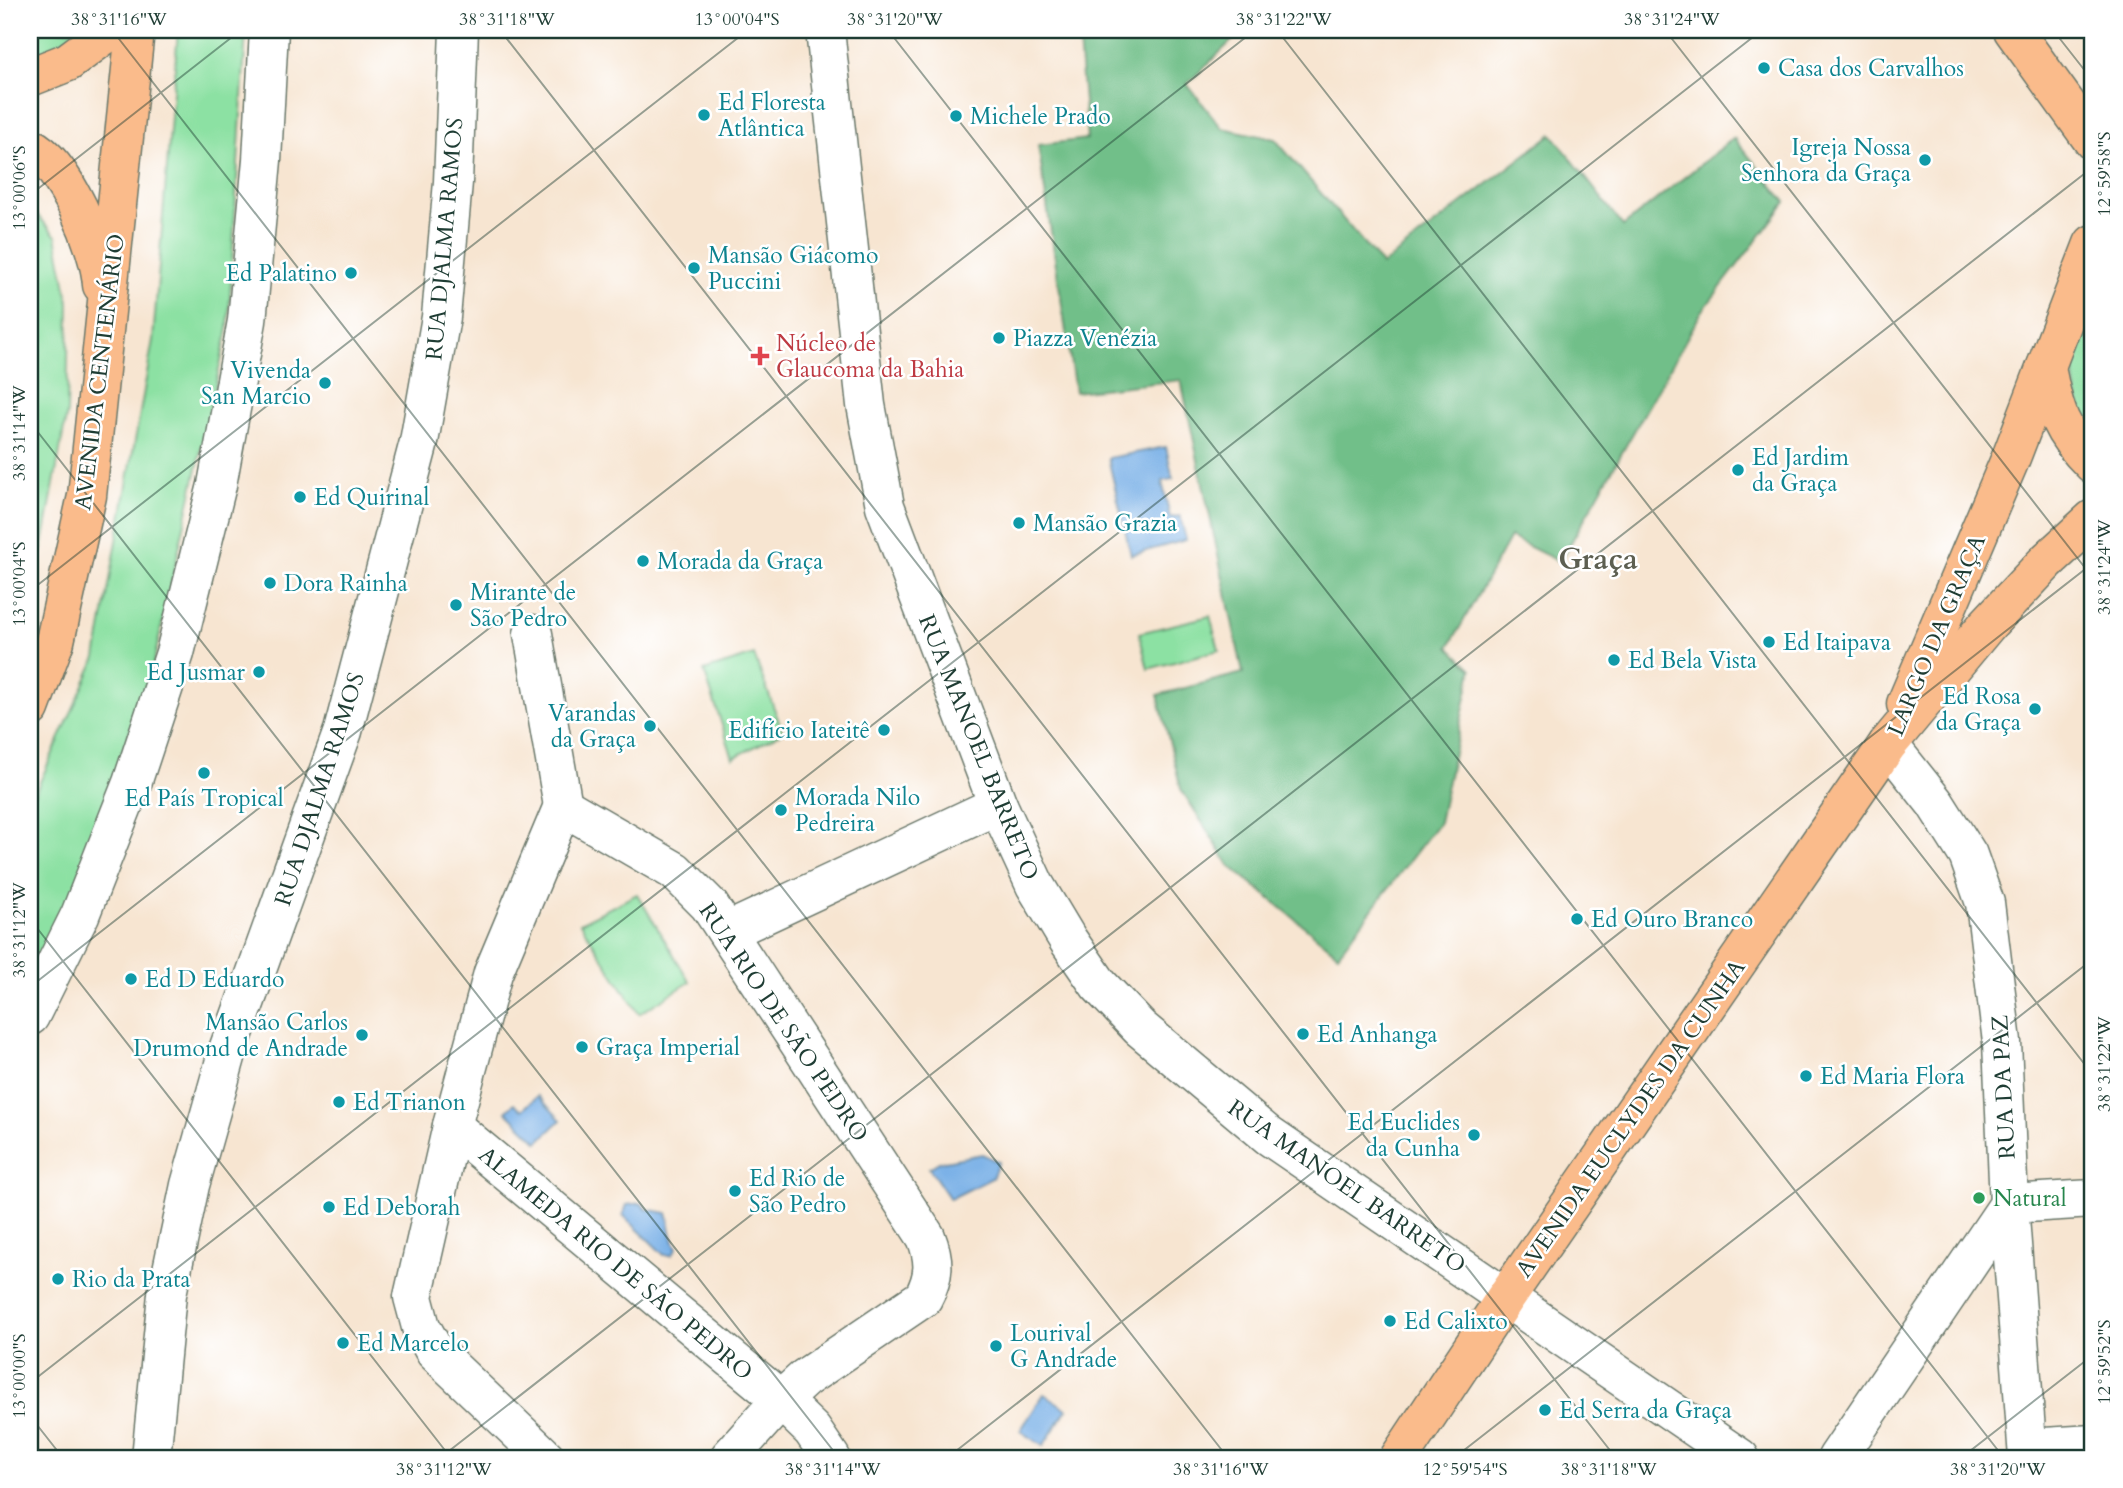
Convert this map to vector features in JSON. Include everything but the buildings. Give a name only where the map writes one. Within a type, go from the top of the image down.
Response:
[{"type":"main road","points":[[30,77],[68,62],[111,30]]},
{"type":"main road","name":"AVENIDA CENTENÁRIO","points":[[30,708],[55,641],[88,496],[135,30]]},
{"type":"main road","points":[[2013,30],[2093,141]]},
{"type":"main road","points":[[30,147],[42,155],[80,214],[101,268],[105,339]]},
{"type":"main road","name":"LARGO DA GRAÇA","points":[[1888,744],[2012,454],[2093,244]]},
{"type":"main road","points":[[2046,367],[2055,413],[2071,443],[2093,464]]},
{"type":"main road","name":"LARGO DA GRAÇA","points":[[1888,744],[1986,625],[2047,561],[2093,519]]},
{"type":"main road","name":"AVENIDA EUCLYDES DA CUNHA","points":[[1399,1458],[1506,1297],[1888,744]]},
{"type":"street","points":[[30,1016],[80,915],[132,783],[176,653],[217,485],[247,321],[262,160],[269,30]]},
{"type":"street","name":"RUA DJALMA RAMOS","points":[[151,1458],[167,1294],[190,1185],[228,1050],[343,730],[419,442],[441,317],[453,182],[459,30]]},
{"type":"street","name":"RUA MANOEL BARRETO","points":[[824,30],[866,405],[885,506],[998,805],[1035,885],[1068,940],[1099,985],[1140,1028],[1269,1136],[1740,1458]]},
{"type":"street","points":[[533,634],[563,806],[493,973],[452,1126],[413,1297],[421,1327],[435,1352],[546,1458]]},
{"type":"street","name":"RUA DA PAZ","points":[[1888,744],[1935,803],[1968,855],[1985,903],[2002,1042],[2009,1204],[2028,1453]]},
{"type":"street","points":[[729,931],[998,805]]},
{"type":"street","name":"RUA RIO DE SÃO PEDRO","points":[[563,806],[675,870],[709,905],[729,931],[785,1024],[926,1237],[933,1256],[933,1280],[923,1298],[805,1378],[781,1399],[729,1458]]},
{"type":"street","name":"ALAMEDA RIO DE SÃO PEDRO","points":[[452,1126],[781,1399]]},
{"type":"street","points":[[1837,1458],[2009,1204],[2093,1199]]},
{"type":"street","points":[[781,1399],[812,1430],[831,1458]]},
{"type":"street","points":[[2028,1453],[2093,1444]]},
{"type":"green space","points":[[30,30],[86,30],[30,59]]},
{"type":"green space","points":[[178,30],[246,30],[228,329],[153,665],[67,913],[30,977],[30,804],[96,658],[153,340]]},
{"type":"green space","points":[[1078,30],[1243,30],[1187,84],[1222,128],[1275,139],[1382,265],[1552,134],[1623,226],[1734,138],[1786,202],[1701,313],[1560,562],[1510,537],[1449,647],[1472,669],[1439,822],[1338,954],[1229,865],[1181,789],[1158,695],[1243,673],[1181,380],[1075,392],[1038,145],[1087,139]]},
{"type":"green space","points":[[30,207],[56,236],[69,303],[67,412],[30,616]]},
{"type":"green space","points":[[2093,290],[2093,435],[2077,397],[2074,363],[2076,346]]},
{"type":"green space","points":[[1210,616],[1219,650],[1148,669],[1139,633]]},
{"type":"green space","points":[[754,655],[783,732],[733,758],[704,671]]},
{"type":"green space","points":[[637,894],[690,982],[639,1014],[580,923]]},
{"type":"water","points":[[1166,447],[1173,479],[1162,481],[1170,518],[1180,516],[1186,540],[1131,555],[1108,458]]},
{"type":"water","points":[[538,1096],[561,1120],[538,1142],[506,1111],[514,1103],[522,1110]]},
{"type":"water","points":[[982,1154],[999,1162],[992,1178],[950,1199],[929,1168],[939,1162]]},
{"type":"water","points":[[641,1203],[646,1209],[667,1213],[677,1248],[672,1255],[664,1255],[623,1215],[627,1205]]},
{"type":"water","points":[[1044,1394],[1067,1409],[1043,1446],[1020,1431]]},
{"type":"place","name":"Casa dos Carvalhos","points":[[1764,68]]},
{"type":"place","name":"Ed Floresta Atlântica","points":[[704,115]]},
{"type":"place","name":"Michele Prado","points":[[956,116]]},
{"type":"place","name":"Igreja Nossa Senhora da Graça","points":[[1925,160]]},
{"type":"place","name":"Mansão Giácomo Puccini","points":[[694,268]]},
{"type":"place","name":"Ed Palatino","points":[[351,273]]},
{"type":"place","name":"Piazza Venézia","points":[[999,338]]},
{"type":"place","name":"Núcleo de Glaucoma da Bahia","points":[[760,356]]},
{"type":"place","name":"Vivenda San Marcio","points":[[325,383]]},
{"type":"place","name":"Ed Jardim da Graça","points":[[1738,470]]},
{"type":"place","name":"Ed Quirinal","points":[[300,497]]},
{"type":"place","name":"Mansão Grazia","points":[[1019,523]]},
{"type":"place","name":"Morada da Graça","points":[[643,561]]},
{"type":"place","name":"Dora Rainha","points":[[270,583]]},
{"type":"place","name":"Mirante de São Pedro","points":[[456,605]]},
{"type":"place","name":"Ed Itaipava","points":[[1769,642]]},
{"type":"place","name":"Ed Bela Vista","points":[[1614,660]]},
{"type":"place","name":"Ed Jusmar","points":[[259,672]]},
{"type":"place","name":"Ed Rosa da Graça","points":[[2035,709]]},
{"type":"place","name":"Varandas da Graça","points":[[650,726]]},
{"type":"place","name":"Edifício Iateitê","points":[[884,730]]},
{"type":"place","name":"Ed País Tropical","points":[[204,773]]},
{"type":"place","name":"Morada Nilo Pedreira","points":[[781,810]]},
{"type":"place","name":"Ed Ouro Branco","points":[[1577,919]]},
{"type":"place","name":"Ed D Eduardo","points":[[131,979]]},
{"type":"place","name":"Ed Anhanga","points":[[1303,1034]]},
{"type":"place","name":"Mansão Carlos Drumond de Andrade","points":[[362,1035]]},
{"type":"place","name":"Graça Imperial","points":[[582,1047]]},
{"type":"place","name":"Ed Maria Flora","points":[[1806,1076]]},
{"type":"place","name":"Ed Trianon","points":[[339,1102]]},
{"type":"place","name":"Ed Euclides da Cunha","points":[[1474,1135]]},
{"type":"place","name":"Ed Rio de São Pedro","points":[[735,1191]]},
{"type":"place","name":"Natural","points":[[1979,1198]]},
{"type":"place","name":"Ed Deborah","points":[[329,1207]]},
{"type":"place","name":"Rio da Prata","points":[[58,1279]]},
{"type":"place","name":"Ed Calixto","points":[[1390,1321]]},
{"type":"place","name":"Ed Marcelo","points":[[343,1343]]},
{"type":"place","name":"Lourival G Andrade","points":[[996,1346]]},
{"type":"place","name":"Ed Serra da Graça","points":[[1545,1410]]},
{"type":"district","name":"Graça","points":[[1598,559]]}]
